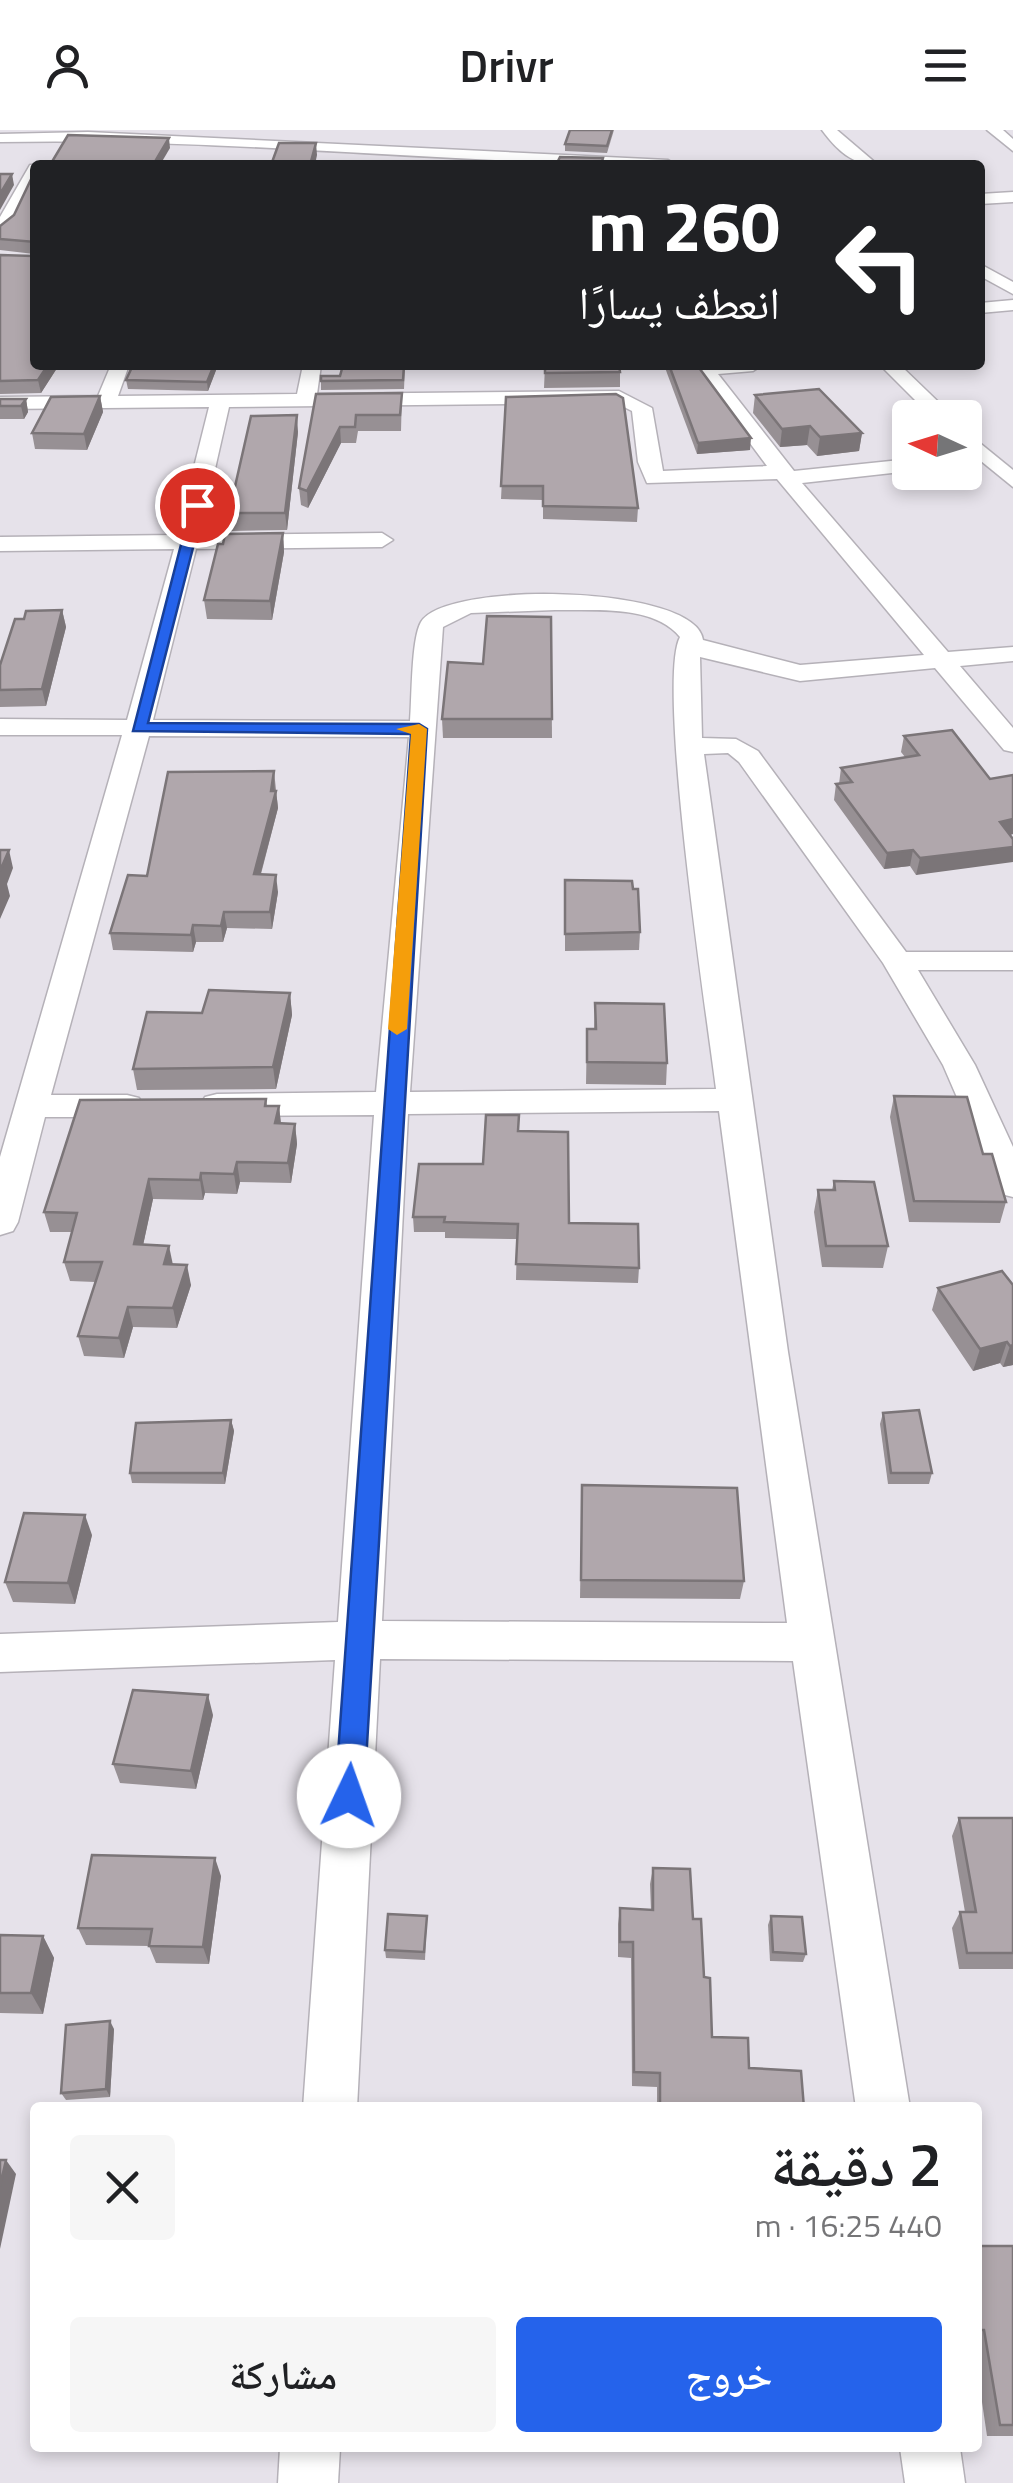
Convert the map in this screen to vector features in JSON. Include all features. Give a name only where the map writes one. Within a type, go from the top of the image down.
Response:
[{"type":"street","points":[[88,136],[108,130]]},
{"type":"street","points":[[315,150],[324,130]]},
{"type":"street","points":[[829,130],[840,144],[863,160]]},
{"type":"street","points":[[994,130],[1013,147]]},
{"type":"street","points":[[40,160],[54,136]]},
{"type":"street","points":[[0,138],[88,136],[212,150],[315,150],[344,158],[662,158]]},
{"type":"street","points":[[0,182],[30,172]]},
{"type":"street","points":[[0,230],[30,176]]},
{"type":"street","points":[[985,200],[1013,197]]},
{"type":"street","points":[[985,272],[1013,290]]},
{"type":"street","points":[[985,308],[1013,305]]},
{"type":"street","points":[[106,402],[118,370]]},
{"type":"street","points":[[306,400],[311,370]]},
{"type":"street","points":[[706,370],[786,475],[1013,744]]},
{"type":"street","points":[[894,370],[926,400]]},
{"type":"street","points":[[3,409],[106,402],[306,400],[507,391],[630,400],[642,408],[650,469],[663,480],[892,467]]},
{"type":"street","points":[[0,1222],[190,540],[220,400]]},
{"type":"street","points":[[982,458],[1013,454]]},
{"type":"street","points":[[982,463],[1013,481]]},
{"type":"street","points":[[0,544],[382,540]]},
{"type":"street","points":[[330,2102],[392,1104],[419,729],[431,625],[450,610],[644,606],[685,623],[692,636],[685,668],[733,1100],[882,2102]]},
{"type":"street","points":[[688,644],[800,672],[1013,654]]},
{"type":"street","points":[[0,728],[419,729]]},
{"type":"street","points":[[692,746],[728,746],[749,752],[762,779],[897,962],[959,1065],[1013,1185]]},
{"type":"street","points":[[897,962],[1013,961]]},
{"type":"street","points":[[0,1087],[32,1097],[173,1105],[733,1100]]},
{"type":"street","points":[[0,1652],[358,1640],[814,1642]]},
{"type":"street","points":[[308,2483],[310,2452]]},
{"type":"street","points":[[931,2452],[935,2483]]},
{"type":"building","points":[[570,130],[612,130],[607,146],[565,144]]},
{"type":"building","points":[[68,135],[169,138],[156,160],[53,160]]},
{"type":"building","points":[[279,143],[316,143],[311,160],[273,160]]},
{"type":"building","points":[[560,157],[603,158],[602,160],[558,160]]},
{"type":"building","points":[[0,174],[12,174],[0,194]]},
{"type":"building","points":[[30,181],[30,242],[0,239],[0,226],[14,215]]},
{"type":"building","points":[[0,255],[30,256],[30,370],[45,370],[38,380],[0,381]]},
{"type":"building","points":[[131,370],[212,370],[207,382],[126,380]]},
{"type":"building","points":[[342,370],[404,370],[403,380],[321,381],[321,376],[340,376]]},
{"type":"building","points":[[545,370],[620,372],[545,373]]},
{"type":"building","points":[[671,370],[701,370],[751,438],[698,443]]},
{"type":"building","points":[[819,389],[862,433],[820,437],[810,426],[782,429],[755,395]]},
{"type":"building","points":[[402,393],[400,415],[356,415],[355,427],[340,427],[307,491],[299,488],[316,394]]},
{"type":"building","points":[[616,394],[623,398],[638,508],[543,506],[543,486],[501,486],[506,397]]},
{"type":"building","points":[[100,396],[84,434],[32,433],[51,397]]},
{"type":"building","points":[[0,399],[26,399],[21,406],[0,406]]},
{"type":"building","points":[[297,415],[285,513],[229,513],[251,416]]},
{"type":"building","points":[[283,533],[270,601],[204,600],[218,544],[223,544],[225,534]]},
{"type":"building","points":[[62,610],[42,689],[0,690],[0,665],[15,619],[24,619],[26,611]]},
{"type":"building","points":[[487,616],[551,617],[552,719],[442,719],[448,662],[483,664]]},
{"type":"building","points":[[952,730],[990,779],[1013,775],[1013,819],[1000,822],[1013,839],[1013,847],[920,858],[913,850],[887,853],[836,784],[852,782],[841,768],[919,755],[904,736]]},
{"type":"building","points":[[274,771],[271,791],[276,791],[254,874],[276,875],[270,912],[224,912],[221,926],[193,925],[191,935],[110,933],[128,875],[147,876],[168,772]]},
{"type":"building","points":[[0,850],[9,850],[0,871]]},
{"type":"building","points":[[565,880],[632,881],[633,889],[638,889],[640,932],[565,934]]},
{"type":"building","points":[[209,990],[290,993],[273,1067],[133,1069],[147,1012],[202,1013]]},
{"type":"building","points":[[595,1003],[664,1004],[667,1063],[587,1062],[587,1029],[596,1029]]},
{"type":"building","points":[[894,1096],[967,1097],[983,1154],[992,1154],[1006,1202],[914,1201]]},
{"type":"building","points":[[266,1099],[265,1106],[279,1106],[275,1123],[295,1124],[288,1163],[237,1162],[234,1174],[201,1173],[200,1180],[149,1179],[134,1244],[169,1246],[164,1264],[187,1265],[173,1308],[128,1307],[119,1338],[78,1336],[102,1262],[64,1262],[77,1213],[44,1212],[80,1100]]},
{"type":"building","points":[[486,1115],[519,1115],[518,1131],[568,1132],[569,1223],[638,1224],[639,1268],[516,1264],[518,1224],[413,1217],[419,1164],[483,1164]]},
{"type":"building","points":[[834,1181],[874,1182],[888,1246],[826,1246],[818,1190],[835,1190]]},
{"type":"building","points":[[1002,1271],[1013,1285],[1013,1345],[1007,1342],[980,1349],[938,1288]]},
{"type":"building","points":[[919,1410],[932,1473],[891,1473],[883,1413]]},
{"type":"building","points":[[231,1420],[223,1473],[130,1473],[136,1423]]},
{"type":"building","points":[[582,1485],[737,1488],[744,1581],[581,1580]]},
{"type":"building","points":[[24,1513],[85,1515],[68,1583],[5,1582]]},
{"type":"building","points":[[133,1690],[208,1695],[191,1771],[113,1764]]},
{"type":"building","points":[[959,1818],[1013,1818],[1013,1953],[967,1953],[960,1912],[976,1912]]},
{"type":"building","points":[[92,1855],[215,1858],[203,1947],[149,1946],[152,1929],[78,1928]]},
{"type":"building","points":[[653,1868],[690,1869],[693,1919],[701,1919],[704,1977],[710,1978],[712,2037],[748,2038],[749,2068],[801,2071],[804,2102],[660,2102],[660,2073],[634,2072],[633,1942],[620,1942],[620,1908],[653,1910]]},
{"type":"building","points":[[388,1914],[427,1916],[424,1952],[385,1950]]},
{"type":"building","points":[[771,1916],[802,1917],[806,1954],[773,1952]]},
{"type":"building","points":[[0,1935],[43,1936],[31,1993],[0,1993]]},
{"type":"building","points":[[110,2021],[106,2089],[61,2093],[66,2025]]},
{"type":"building","points":[[0,2160],[6,2160],[0,2186]]},
{"type":"building","points":[[982,2246],[1013,2246],[1013,2425],[1000,2425],[984,2330]]},
{"type":"slow traffic","points":[[397,1029],[419,729],[404,729]]},
{"type":"route","points":[[197,505],[139,727],[419,729],[349,1796]]}]
